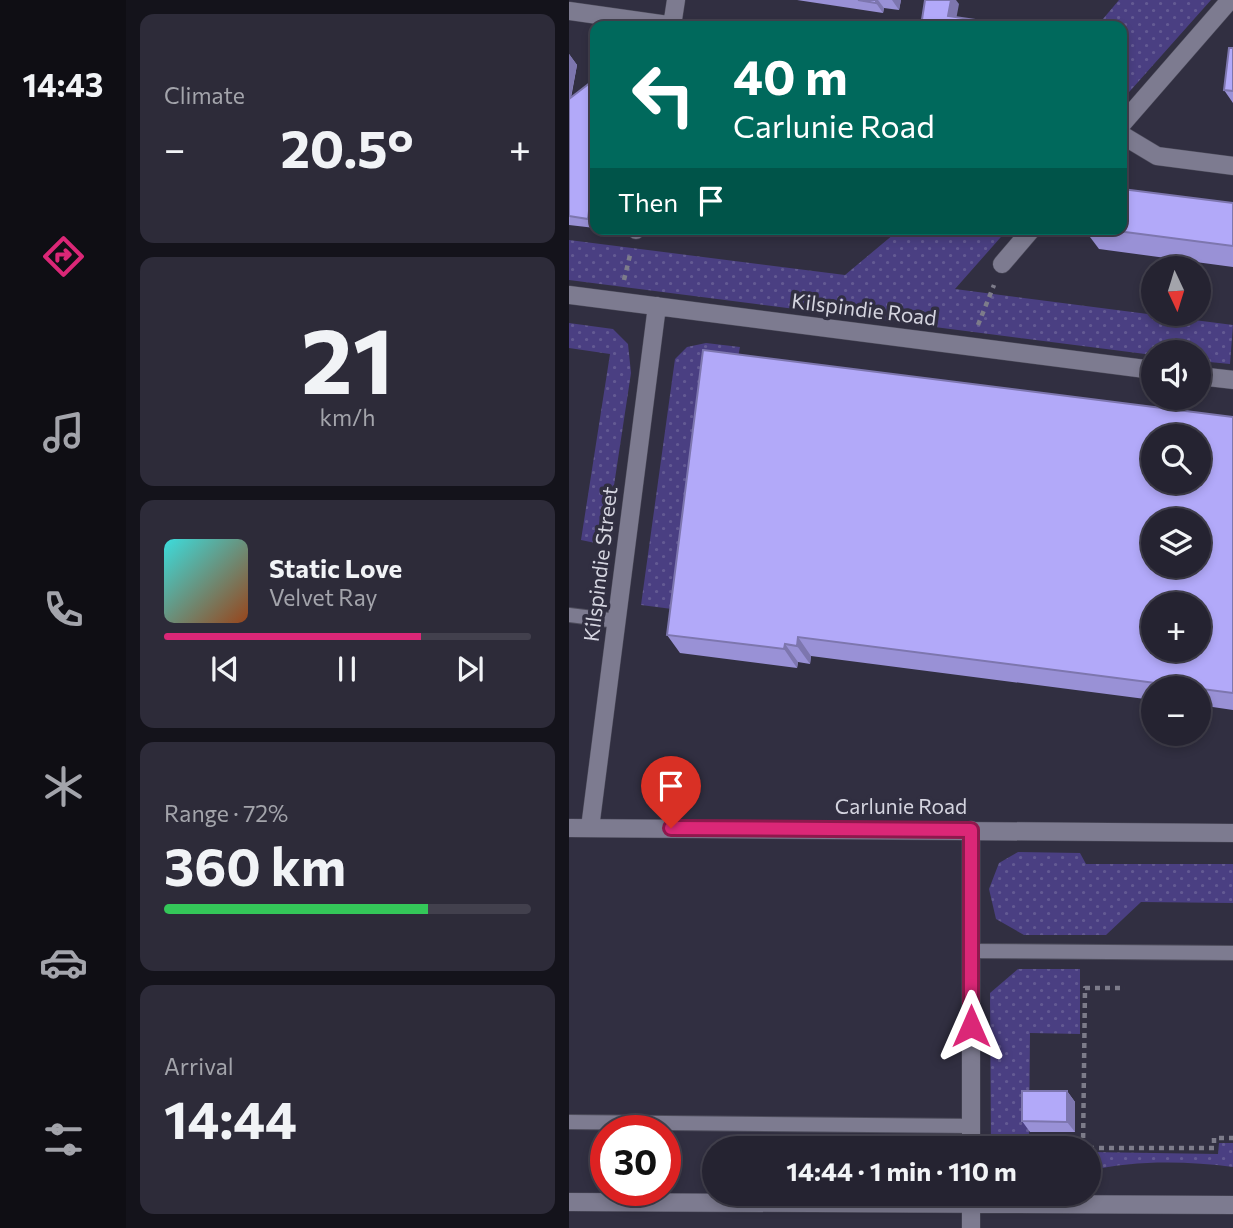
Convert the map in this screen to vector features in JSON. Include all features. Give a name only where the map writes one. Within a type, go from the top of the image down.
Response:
[{"type":"street","points":[[674,21],[676,0]]},
{"type":"street","points":[[1127,118],[1230,0]]},
{"type":"street","points":[[569,11],[638,21]]},
{"type":"street","points":[[1127,138],[1156,156],[1233,166]]},
{"type":"street","points":[[1002,264],[1027,235]]},
{"type":"street","name":"Kilspindie Road","points":[[569,295],[1141,368]]},
{"type":"street","name":"Kilspindie Street","points":[[590,828],[657,306]]},
{"type":"street","points":[[1211,377],[1233,380]]},
{"type":"street","name":"Carlunie Road","points":[[569,828],[1233,833]]},
{"type":"street","points":[[971,830],[971,1136]]},
{"type":"street","points":[[569,1202],[702,1201]]},
{"type":"street","points":[[1101,1202],[1233,1205]]},
{"type":"street","points":[[971,1206],[971,1228]]},
{"type":"lane","points":[[569,615],[617,621]]},
{"type":"lane","points":[[971,951],[1233,953]]},
{"type":"lane","points":[[569,1122],[971,1126]]},
{"type":"path","points":[[620,301],[635,235]]},
{"type":"path","points":[[970,346],[1002,264]]},
{"type":"path","points":[[1083,1136],[1085,988],[1125,988]]},
{"type":"path","points":[[1101,1148],[1214,1148],[1214,1138],[1233,1138]]},
{"type":"shaded area","points":[[1119,0],[1211,0],[1127,94],[1127,21],[1101,21]]},
{"type":"shaded area","points":[[893,235],[1003,235],[955,289],[1141,313],[1141,326],[1211,326],[1211,322],[1233,325],[1230,364],[1211,362],[1211,340],[1141,340],[1141,353],[569,280],[569,240],[845,275]]},
{"type":"shaded area","points":[[569,323],[613,329],[628,344],[631,373],[605,545],[581,540],[610,354],[569,348]]},
{"type":"shaded area","points":[[706,343],[740,347],[738,357],[672,609],[641,605],[675,359],[687,347]]},
{"type":"shaded area","points":[[1018,852],[1080,853],[1086,864],[1233,864],[1233,903],[1141,902],[1106,935],[1024,935],[996,919],[989,889],[999,863]]},
{"type":"shaded area","points":[[1018,969],[1080,969],[1080,1034],[1030,1033],[1029,1136],[991,1136],[990,993]]},
{"type":"shaded area","points":[[1219,1143],[1233,1143],[1233,1167],[1161,1163],[1101,1168],[1101,1152],[1218,1154]]},
{"type":"building","points":[[925,0],[951,0],[948,16],[983,21],[922,21]]},
{"type":"building","points":[[1229,48],[1233,48],[1233,91],[1224,90]]},
{"type":"building","points":[[590,83],[588,219],[569,216],[569,99]]},
{"type":"building","points":[[1127,190],[1233,203],[1233,246],[1127,232]]},
{"type":"building","points":[[703,350],[1141,405],[1141,410],[1178,410],[1233,417],[1233,693],[1211,690],[1211,676],[1141,676],[1141,681],[798,637],[797,646],[785,644],[784,649],[667,635]]},
{"type":"building","points":[[1022,1091],[1067,1091],[1067,1122],[1022,1121]]},
{"type":"route","points":[[671,828],[971,830],[971,1026]]}]
